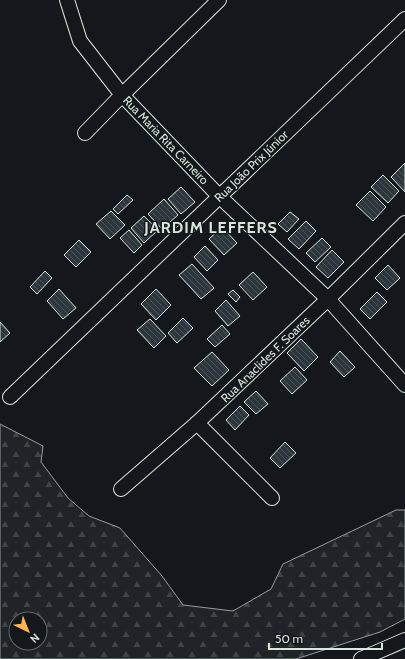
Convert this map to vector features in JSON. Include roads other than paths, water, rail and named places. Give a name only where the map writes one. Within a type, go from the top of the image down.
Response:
[{"type":"street","name":"Rua Maria Rita Carneiro","points":[[67,0],[80,41],[122,95],[219,196],[328,299],[405,385]]},
{"type":"street","points":[[85,133],[219,0]]},
{"type":"street","name":"Rua João Prix Júnior","points":[[10,398],[405,19]]},
{"type":"street","name":"Rua Anaclides F. Soares","points":[[121,489],[197,423],[328,299],[405,223]]},
{"type":"street","points":[[197,423],[272,498]]},
{"type":"street","points":[[361,659],[405,640]]},
{"type":"district","name":"JARDIM LEFFERS","points":[[211,227]]}]
